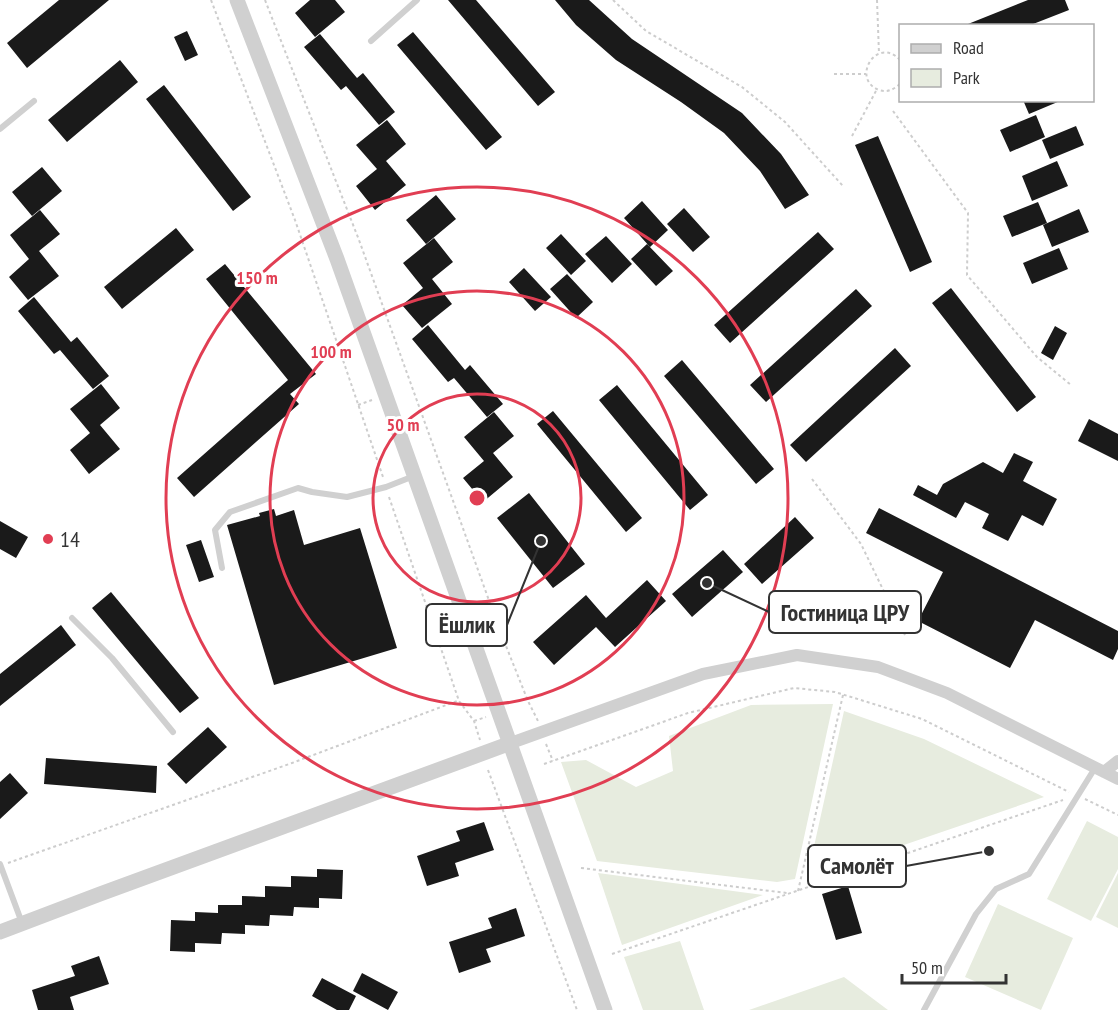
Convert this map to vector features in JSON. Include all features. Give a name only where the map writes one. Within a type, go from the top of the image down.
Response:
[{"type":"street","points":[[237,0],[337,259],[605,1010]]},
{"type":"street","points":[[0,932],[702,674],[797,655],[878,667],[947,693],[1118,778]]},
{"type":"street","points":[[1100,770],[1118,761]]},
{"type":"lane","points":[[371,41],[417,0]]},
{"type":"lane","points":[[0,129],[34,101]]},
{"type":"lane","points":[[222,568],[215,530],[230,512],[298,488],[347,497],[386,487],[415,476]]},
{"type":"lane","points":[[72,618],[112,658],[173,732]]},
{"type":"lane","points":[[924,1010],[976,914],[996,889],[1029,874],[1077,796],[1100,770]]},
{"type":"lane","points":[[1,865],[22,924]]},
{"type":"path","points":[[211,0],[295,220],[459,700],[474,721],[481,744]]},
{"type":"path","points":[[265,0],[359,240],[500,631],[539,724]]},
{"type":"path","points":[[613,0],[646,31],[751,94],[784,122],[843,186]]},
{"type":"path","points":[[877,0],[879,54]]},
{"type":"path","points":[[899,59],[891,53],[879,54],[869,62],[866,74],[868,80],[877,89],[889,91],[899,85]]},
{"type":"path","points":[[834,74],[866,74]]},
{"type":"path","points":[[852,136],[877,89]]},
{"type":"path","points":[[893,111],[968,213],[967,275],[1037,357],[1071,385]]},
{"type":"path","points":[[405,389],[411,387]]},
{"type":"path","points":[[358,405],[374,399]]},
{"type":"path","points":[[812,479],[861,544],[905,635]]},
{"type":"path","points":[[544,764],[688,713],[794,687],[844,694],[922,719],[1118,815]]},
{"type":"path","points":[[798,891],[844,694]]},
{"type":"path","points":[[1,865],[292,763],[459,700]]},
{"type":"path","points":[[474,721],[487,717]]},
{"type":"path","points":[[546,742],[553,760]]},
{"type":"path","points":[[488,770],[577,1010]]},
{"type":"path","points":[[612,954],[1077,796]]},
{"type":"path","points":[[581,868],[790,894]]},
{"type":"green space","points":[[833,704],[795,879],[777,882],[597,861],[561,762],[586,760],[636,787],[673,771],[669,736],[751,705]]},
{"type":"green space","points":[[844,711],[924,739],[1044,797],[807,878]]},
{"type":"green space","points":[[1087,821],[1118,837],[1118,869],[1091,921],[1047,899]]},
{"type":"green space","points":[[598,873],[763,895],[622,945]]},
{"type":"green space","points":[[1118,873],[1118,928],[1096,917]]},
{"type":"green space","points":[[998,904],[1073,938],[1041,1010],[965,977]]},
{"type":"green space","points":[[680,941],[704,1010],[643,1010],[624,957]]},
{"type":"green space","points":[[844,977],[888,1010],[749,1010]]},
{"type":"building","points":[[59,0],[109,0],[27,68],[7,43]]},
{"type":"building","points":[[310,0],[335,0],[345,12],[315,37],[295,13]]},
{"type":"building","points":[[448,0],[476,0],[555,92],[538,106]]},
{"type":"building","points":[[555,0],[589,0],[632,39],[742,113],[781,154],[809,195],[785,209],[760,171],[724,133],[616,60],[576,25]]},
{"type":"building","points":[[1028,0],[1065,0],[1069,10],[1033,24],[968,24]]},
{"type":"building","points":[[187,31],[198,55],[185,61],[174,37]]},
{"type":"building","points":[[413,32],[502,137],[486,150],[397,45]]},
{"type":"building","points":[[320,34],[357,78],[363,73],[395,112],[379,125],[346,86],[341,90],[304,47]]},
{"type":"building","points":[[120,60],[138,82],[67,142],[48,120]]},
{"type":"building","points":[[164,85],[251,197],[233,211],[146,99]]},
{"type":"building","points":[[1024,102],[1058,102],[1029,114]]},
{"type":"building","points":[[1036,115],[1045,137],[1010,152],[1000,130]]},
{"type":"building","points":[[387,120],[406,144],[386,161],[406,185],[375,210],[356,186],[377,169],[356,145]]},
{"type":"building","points":[[1076,126],[1084,145],[1050,159],[1042,140]]},
{"type":"building","points":[[878,136],[932,262],[910,272],[855,145]]},
{"type":"building","points":[[1057,161],[1068,186],[1032,201],[1022,176]]},
{"type":"building","points":[[42,167],[62,191],[32,216],[12,192]]},
{"type":"building","points":[[436,195],[456,219],[426,244],[406,220]]},
{"type":"building","points":[[642,201],[668,230],[650,247],[624,218]]},
{"type":"building","points":[[1038,202],[1047,223],[1012,237],[1003,216]]},
{"type":"building","points":[[684,208],[710,237],[693,252],[667,224]]},
{"type":"building","points":[[1079,209],[1089,232],[1052,247],[1043,225]]},
{"type":"building","points":[[40,210],[60,234],[39,251],[59,276],[28,300],[9,277],[29,259],[10,235]]},
{"type":"building","points":[[176,228],[194,250],[122,309],[104,287]]},
{"type":"building","points":[[818,232],[834,249],[730,343],[714,325]]},
{"type":"building","points":[[561,234],[586,261],[571,275],[546,248]]},
{"type":"building","points":[[606,236],[632,264],[612,283],[585,254]]},
{"type":"building","points":[[434,238],[453,262],[432,279],[452,304],[422,328],[402,305],[423,288],[403,263]]},
{"type":"building","points":[[647,244],[673,271],[656,286],[631,259]]},
{"type":"building","points":[[1059,248],[1068,269],[1032,284],[1023,263]]},
{"type":"building","points":[[225,264],[316,374],[290,394],[299,404],[194,497],[177,478],[288,380],[206,279]]},
{"type":"building","points":[[524,268],[551,297],[535,311],[509,282]]},
{"type":"building","points":[[567,274],[593,302],[576,318],[550,289]]},
{"type":"building","points":[[951,288],[1036,397],[1017,412],[932,303]]},
{"type":"building","points":[[856,289],[872,306],[766,402],[750,385]]},
{"type":"building","points":[[34,297],[71,342],[77,337],[109,376],[93,389],[60,350],[54,354],[18,311]]},
{"type":"building","points":[[428,325],[465,370],[470,365],[503,404],[487,417],[454,378],[448,382],[412,339]]},
{"type":"building","points":[[1055,326],[1067,333],[1053,360],[1041,353]]},
{"type":"building","points":[[895,348],[911,366],[806,462],[790,445]]},
{"type":"building","points":[[682,360],[774,469],[756,484],[664,376]]},
{"type":"building","points":[[101,384],[120,408],[100,425],[120,449],[89,474],[70,450],[90,433],[70,409]]},
{"type":"building","points":[[617,385],[708,495],[690,510],[599,400]]},
{"type":"building","points":[[553,411],[642,518],[626,532],[537,424]]},
{"type":"building","points":[[494,412],[514,436],[493,453],[513,477],[483,502],[463,478],[484,461],[464,437]]},
{"type":"building","points":[[1089,419],[1118,434],[1118,461],[1078,441]]},
{"type":"building","points":[[1014,453],[1033,462],[1023,481],[1057,499],[1043,526],[1022,515],[1008,541],[982,528],[989,514],[965,502],[956,518],[913,495],[918,485],[937,495],[943,484],[983,462],[1003,473]]},
{"type":"building","points":[[529,493],[585,564],[553,588],[497,518]]},
{"type":"building","points":[[879,508],[1118,631],[1118,649],[1113,660],[1035,620],[1010,668],[918,621],[943,572],[866,533]]},
{"type":"building","points":[[274,509],[276,516],[294,510],[304,545],[360,528],[397,648],[274,685],[227,525],[260,516],[259,513]]},
{"type":"building","points":[[795,517],[814,538],[762,584],[744,564]]},
{"type":"building","points":[[0,521],[28,537],[16,558],[0,549]]},
{"type":"building","points":[[201,540],[214,577],[199,582],[186,545]]},
{"type":"building","points":[[723,550],[743,572],[692,617],[672,594]]},
{"type":"building","points":[[647,580],[666,601],[615,647],[596,627],[554,665],[533,642],[586,595],[606,618]]},
{"type":"building","points":[[111,592],[199,698],[180,713],[92,608]]},
{"type":"building","points":[[61,625],[76,645],[0,706],[0,674]]},
{"type":"building","points":[[208,727],[227,747],[186,784],[167,764]]},
{"type":"building","points":[[46,758],[157,766],[156,793],[44,784]]},
{"type":"building","points":[[10,773],[28,793],[0,819],[0,782]]},
{"type":"building","points":[[484,822],[494,850],[455,863],[459,876],[427,886],[417,856],[460,841],[456,831]]},
{"type":"building","points":[[317,869],[343,870],[342,899],[319,898],[319,908],[294,907],[293,916],[270,915],[269,926],[245,925],[245,934],[222,933],[221,944],[195,943],[195,952],[170,951],[171,920],[195,921],[195,912],[218,913],[218,905],[242,905],[242,896],[265,897],[265,886],[291,887],[291,876],[317,877]]},
{"type":"building","points":[[848,886],[862,933],[836,940],[822,894]]},
{"type":"building","points":[[516,908],[525,936],[486,949],[491,962],[459,973],[449,942],[492,928],[488,918]]},
{"type":"building","points":[[99,956],[109,984],[70,997],[74,1010],[38,1010],[32,990],[75,976],[71,966]]},
{"type":"building","points":[[362,973],[398,992],[388,1010],[353,991]]},
{"type":"building","points":[[322,978],[356,996],[349,1010],[337,1010],[312,996]]},
{"type":"place","name":"14","points":[[48,539]]},
{"type":"place","name":"Ёшлик","points":[[541,541]]},
{"type":"place","name":"Гостиница ЦРУ","points":[[707,583]]},
{"type":"place","name":"Самолёт","points":[[989,851]]}]
